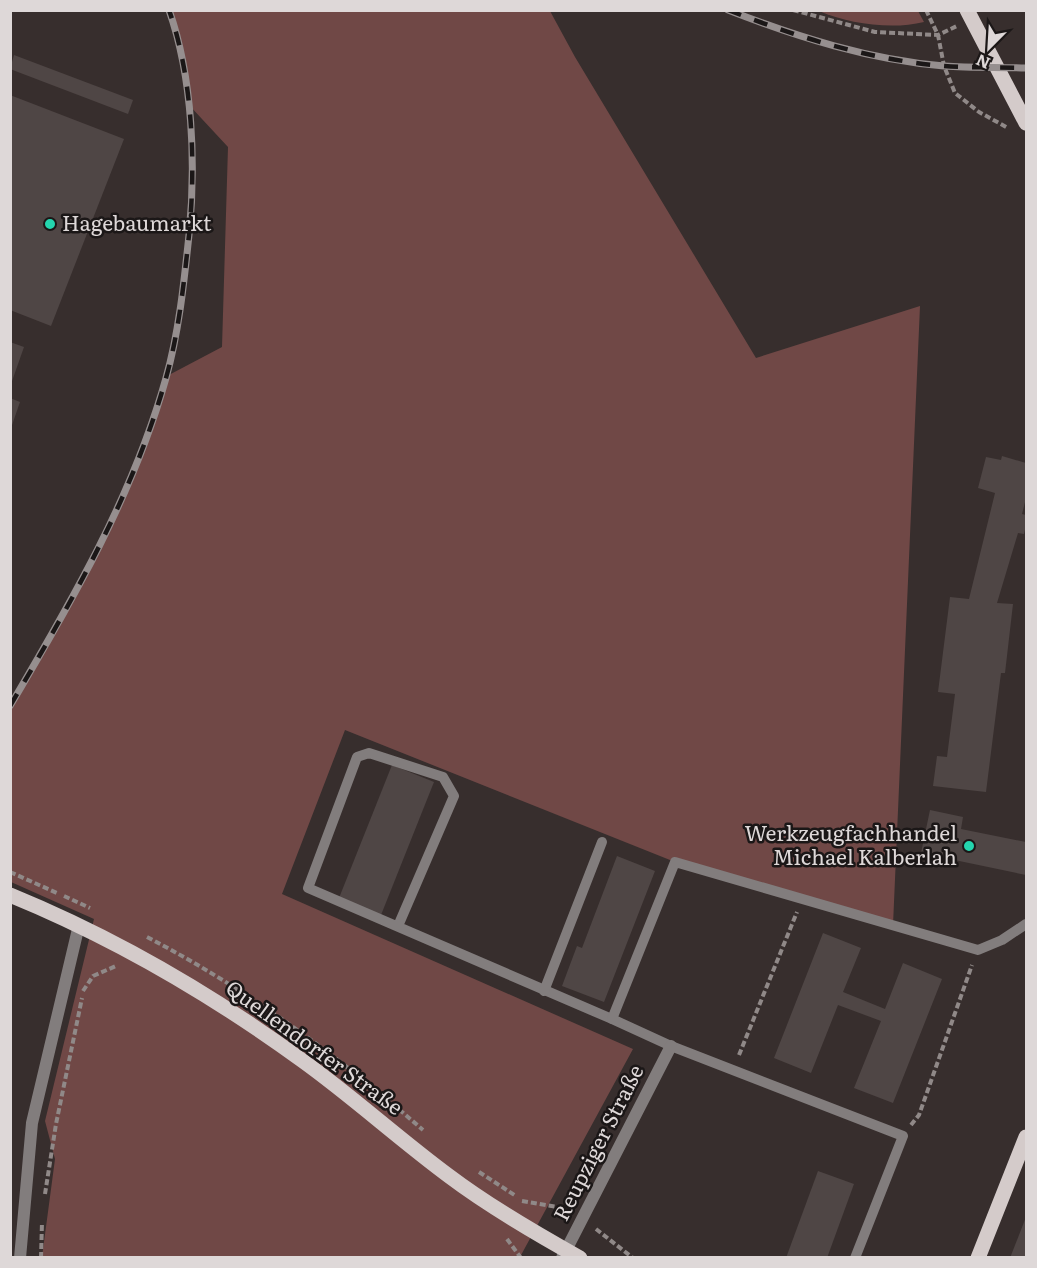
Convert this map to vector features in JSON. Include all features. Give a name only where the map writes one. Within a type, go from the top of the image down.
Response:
[{"type":"main road","points":[[969,15],[1024,123]]},
{"type":"main road","name":"Quellendorfer Straße","points":[[10,895],[79,925],[168,972],[246,1020],[342,1090],[450,1177],[564,1253],[580,1257]]},
{"type":"main road","points":[[978,1257],[1026,1137]]},
{"type":"street","points":[[20,1257],[32,1123],[79,925]]},
{"type":"street","name":"Reupziger Straße","points":[[564,1253],[671,1046]]},
{"type":"lane","points":[[398,926],[454,796],[443,777],[369,753],[357,757],[308,888],[671,1046],[903,1136],[855,1257]]},
{"type":"lane","points":[[544,991],[602,842]]},
{"type":"lane","points":[[612,1019],[675,862],[978,950],[1002,940],[1026,924]]},
{"type":"path","points":[[793,10],[875,32],[938,35],[969,15]]},
{"type":"path","points":[[926,10],[938,35],[944,66],[955,93],[979,112],[1008,128],[1024,123]]},
{"type":"path","points":[[733,1070],[802,899]]},
{"type":"path","points":[[903,1136],[919,1114],[978,950]]},
{"type":"path","points":[[105,960],[127,970]]},
{"type":"path","points":[[45,1196],[56,1124],[84,989],[93,976],[116,966]]},
{"type":"path","points":[[41,1257],[43,1218]]},
{"type":"path","points":[[498,1234],[507,1239],[521,1257]]},
{"type":"shaded area","points":[[169,11],[550,11],[575,57],[756,358],[920,306],[893,925],[675,862],[345,730],[282,894],[633,1049],[520,1257],[42,1257],[55,1159],[45,1121],[94,919],[11,882],[11,706],[82,583],[112,523],[167,376],[222,347],[228,147],[189,105]]},
{"type":"shaded area","points":[[819,11],[918,11],[924,22],[898,25],[871,24],[831,16]]},
{"type":"building","points":[[14,55],[133,100],[128,114],[10,69]]},
{"type":"building","name":"Hagebaumarkt","points":[[10,95],[124,139],[51,326],[10,310]]},
{"type":"building","points":[[10,342],[24,347],[11,384],[10,384]]},
{"type":"building","points":[[10,398],[20,402],[11,428],[10,428]]},
{"type":"building","points":[[1002,456],[1026,463],[1026,498],[1022,514],[1026,515],[1026,525],[1024,534],[1018,533],[997,603],[1013,604],[1005,673],[1001,673],[986,792],[933,786],[937,756],[947,757],[955,694],[938,692],[950,597],[969,599],[995,493],[978,488],[986,457],[1001,460]]},
{"type":"building","points":[[392,765],[434,782],[381,915],[339,898]]},
{"type":"building","points":[[930,810],[963,817],[961,829],[1026,842],[1026,875],[921,853]]},
{"type":"building","points":[[617,856],[655,871],[604,1002],[562,986],[577,946],[582,948]]},
{"type":"building","points":[[823,933],[861,948],[843,992],[885,1009],[903,963],[942,979],[893,1103],[854,1088],[881,1021],[838,1005],[811,1073],[774,1058]]},
{"type":"building","points":[[818,1171],[854,1184],[827,1258],[786,1258]]},
{"type":"building","points":[[1026,1217],[1026,1258],[1010,1258]]},
{"type":"railway","points":[[10,706],[99,547],[136,464],[171,361],[185,271],[191,208],[192,151],[188,93],[177,36],[169,10]]},
{"type":"railway","points":[[728,10],[807,38],[889,59],[944,66],[1026,68]]},
{"type":"place","name":"Hagebaumarkt","points":[[50,224]]},
{"type":"place","name":"Werkzeugfachhandel Michael Kalberlah","points":[[969,846]]}]
